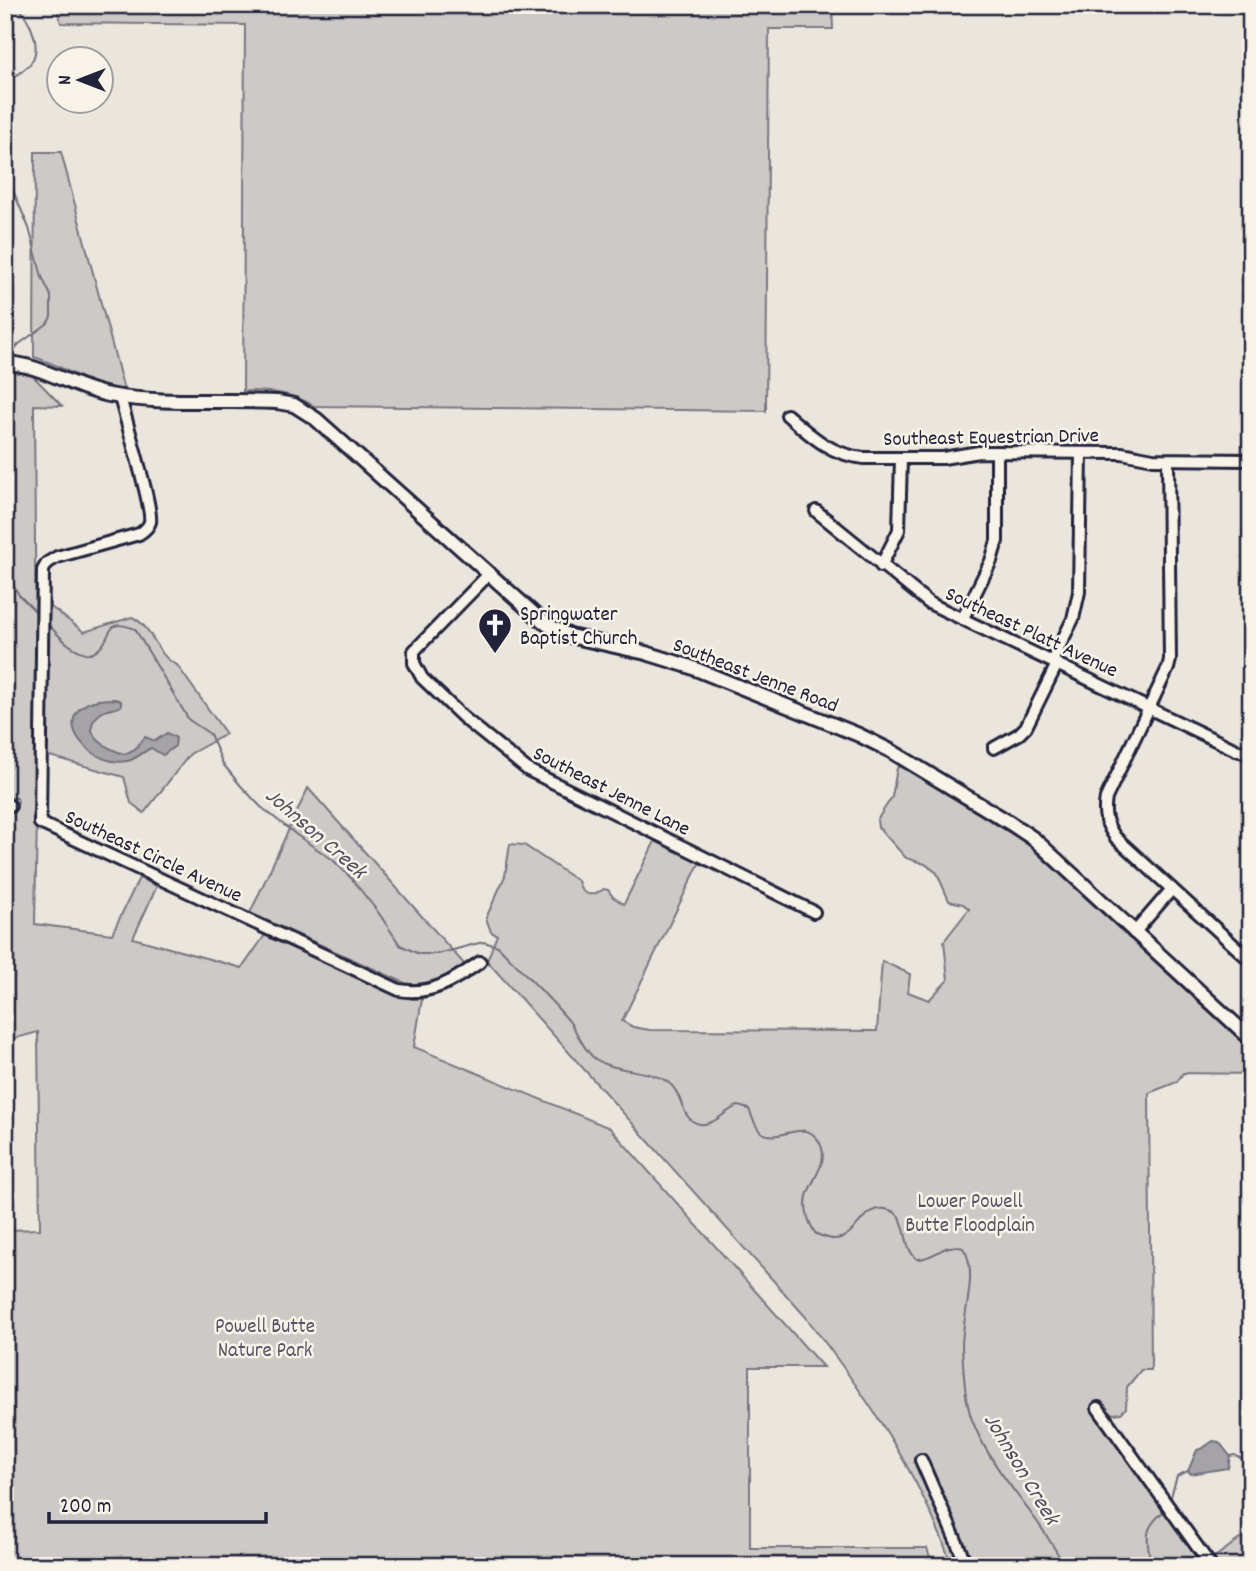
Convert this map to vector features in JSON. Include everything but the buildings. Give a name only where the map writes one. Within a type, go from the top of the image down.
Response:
[{"type":"main road","name":"Southeast Jenne Road","points":[[12,363],[39,369],[84,388],[120,397],[277,401],[299,408],[316,419],[541,620],[570,636],[646,653],[688,666],[859,734],[1020,829],[1251,1039]]},
{"type":"street","name":"Southeast Circle Avenue","points":[[120,397],[148,506],[149,524],[139,534],[57,557],[47,563],[42,574],[41,823],[399,990],[416,992],[434,989],[452,981],[480,962]]},
{"type":"street","name":"Southeast Equestrian Drive","points":[[787,415],[817,441],[840,454],[864,458],[943,458],[997,452],[1122,453],[1168,460],[1251,460]]},
{"type":"street","points":[[963,618],[991,561],[997,541],[997,452]]},
{"type":"street","points":[[994,748],[1026,727],[1073,619],[1079,592],[1081,453]]},
{"type":"street","points":[[881,566],[899,530],[901,458]]},
{"type":"street","points":[[1168,460],[1170,660],[1106,798],[1105,815],[1116,838],[1251,961]]},
{"type":"street","name":"Southeast Platt Avenue","points":[[816,511],[918,597],[1236,750],[1251,754]]},
{"type":"street","name":"Southeast Jenne Lane","points":[[489,574],[414,651],[414,663],[422,678],[465,719],[528,770],[814,912]]},
{"type":"street","points":[[1134,933],[1172,889]]},
{"type":"street","points":[[1098,1408],[1211,1566]]},
{"type":"street","points":[[921,1460],[967,1566]]},
{"type":"green space","points":[[56,5],[832,5],[833,29],[769,29],[766,411],[314,406],[280,393],[243,391],[245,25],[61,23]]},
{"type":"green space","points":[[35,152],[61,152],[124,390],[98,385],[34,357]]},
{"type":"green space","name":"Powell Butte Nature Park","points":[[5,371],[31,374],[62,406],[34,405],[37,816],[35,924],[112,934],[139,878],[157,886],[133,938],[242,968],[265,935],[389,992],[422,999],[414,1047],[610,1128],[823,1367],[750,1367],[750,1548],[927,1548],[933,1566],[5,1566],[5,1222],[8,1230],[40,1229],[38,1032],[5,1041],[5,811],[10,811],[18,802],[17,798],[5,798]]},
{"type":"green space","points":[[47,604],[84,632],[132,617],[140,622],[164,656],[177,665],[226,734],[190,754],[144,813],[131,803],[124,777],[46,755]]},
{"type":"green space","name":"Lower Powell Butte Floodplain","points":[[901,766],[1025,842],[1251,1050],[1251,1074],[1183,1073],[1177,1082],[1149,1093],[1151,1370],[1141,1370],[1127,1387],[1126,1408],[1121,1413],[1105,1411],[1100,1419],[1204,1566],[952,1566],[924,1499],[889,1435],[805,1316],[487,961],[497,935],[491,932],[486,918],[505,876],[510,844],[524,845],[578,881],[585,893],[608,890],[624,904],[656,839],[700,862],[622,1021],[633,1027],[650,1030],[877,1031],[882,961],[910,974],[908,992],[929,1000],[948,980],[944,941],[969,909],[963,904],[949,901],[937,873],[925,864],[906,858],[878,827],[877,820],[892,797],[897,768]]},
{"type":"green space","points":[[308,788],[466,966],[437,982],[405,983],[250,913]]},
{"type":"green space","points":[[1244,1536],[1251,1546],[1251,1566],[1216,1566],[1212,1559]]},
{"type":"shaded area","points":[[115,699],[121,701],[121,706],[101,713],[94,720],[92,727],[93,733],[103,744],[125,754],[135,749],[145,737],[155,741],[167,733],[176,738],[175,746],[163,755],[151,748],[127,761],[102,758],[90,751],[75,732],[73,721],[77,711],[91,702]]},
{"type":"shaded area","points":[[1213,1441],[1219,1442],[1230,1456],[1228,1468],[1191,1474],[1188,1471],[1197,1450]]},
{"type":"waterway","name":"Johnson Creek","points":[[5,84],[28,66],[35,52],[31,27],[17,5]]},
{"type":"waterway","name":"Johnson Creek","points":[[5,131],[5,142]]},
{"type":"waterway","name":"Johnson Creek","points":[[5,151],[7,171],[29,228],[42,277],[51,296],[51,317],[47,324],[19,344],[8,357]]},
{"type":"waterway","name":"Johnson Creek","points":[[5,571],[19,595],[38,614]]},
{"type":"waterway","name":"Johnson Creek","points":[[47,623],[72,647],[91,654],[99,649],[117,625],[135,629],[189,720],[210,734],[223,764],[241,786],[261,807],[333,860],[378,912],[400,945],[419,954],[438,954],[483,942],[498,946],[569,1021],[593,1057],[606,1064],[652,1075],[669,1083],[685,1113],[694,1122],[710,1123],[738,1106],[749,1109],[762,1133],[776,1135],[806,1131],[812,1134],[822,1147],[823,1155],[806,1201],[808,1216],[815,1233],[841,1238],[849,1234],[869,1213],[878,1209],[889,1210],[900,1218],[909,1247],[917,1259],[945,1248],[963,1248],[970,1269],[962,1348],[965,1388],[971,1418],[994,1462],[1042,1528],[1065,1566]]},
{"type":"waterway","points":[[1230,1456],[1235,1455],[1242,1459],[1248,1456]]},
{"type":"waterway","points":[[1170,1500],[1177,1476],[1188,1471]]},
{"type":"waterway","points":[[1150,1566],[1149,1530],[1164,1511]]},
{"type":"waterway","points":[[1116,1566],[1121,1562],[1129,1566]]},
{"type":"place","name":"Springwater Baptist Church","points":[[495,655]]}]
